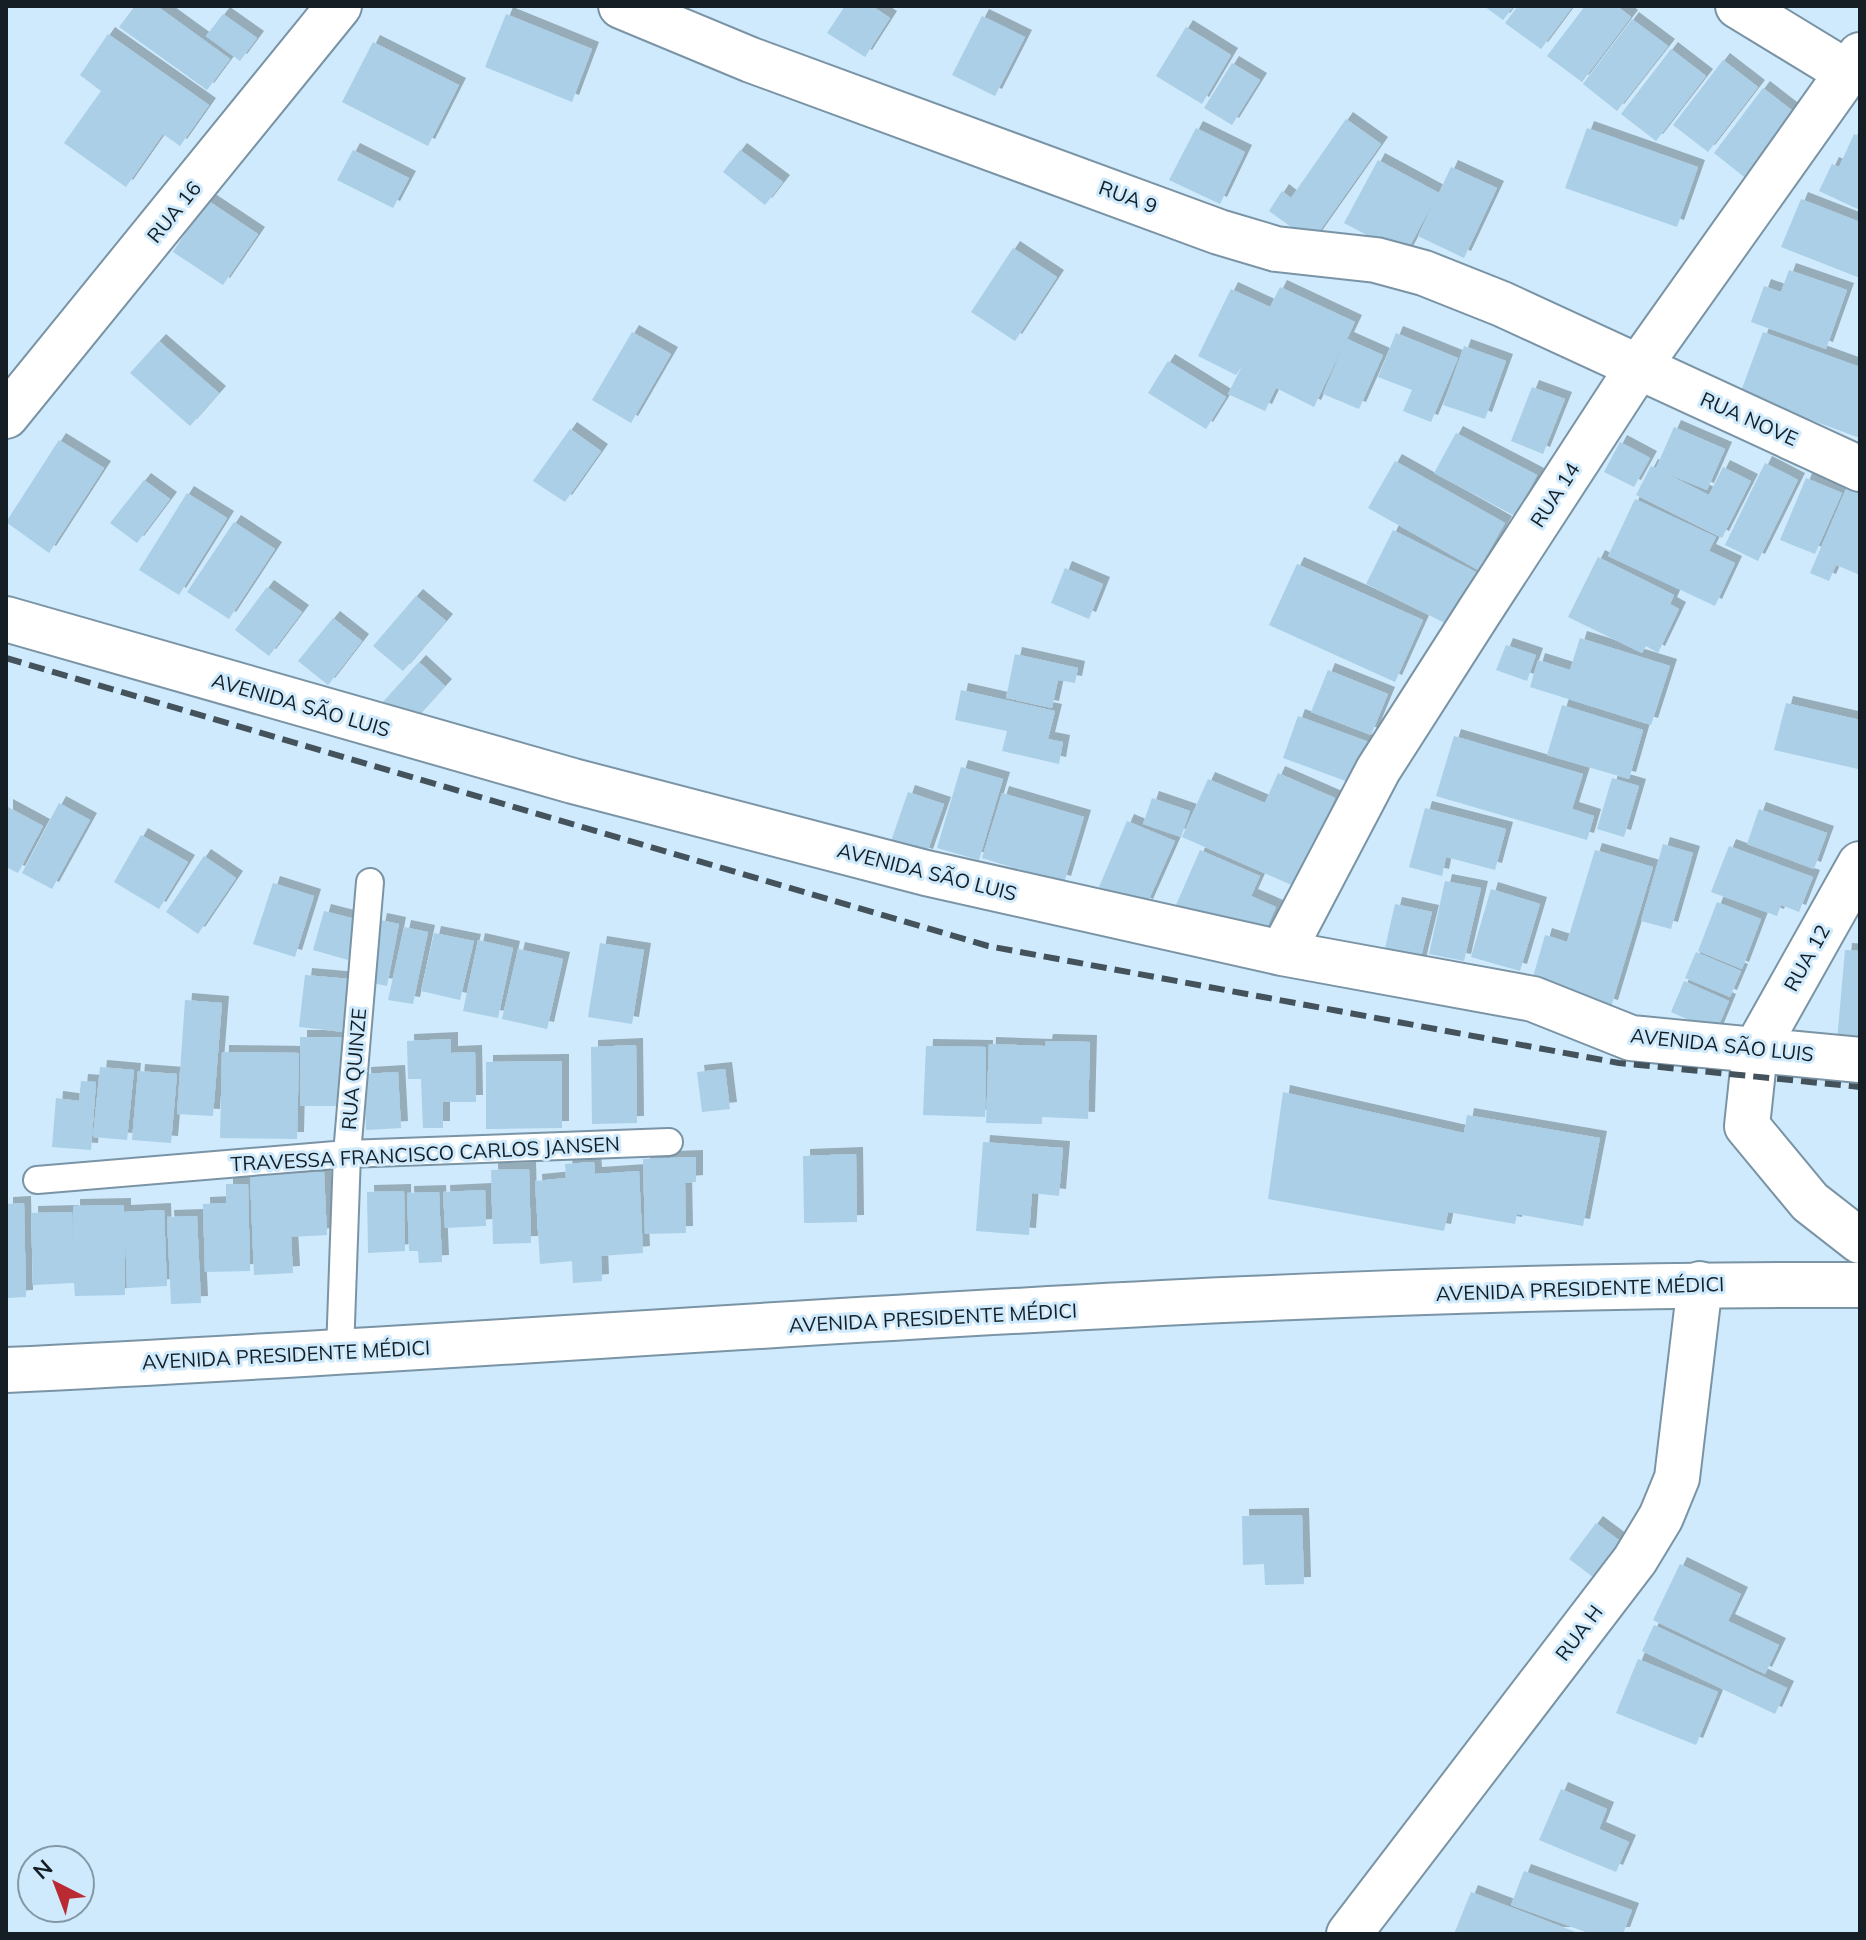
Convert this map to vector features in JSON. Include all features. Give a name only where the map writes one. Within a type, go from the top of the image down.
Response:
[{"type":"street","name":"RUA 16","points":[[6,416],[339,6]]},
{"type":"street","name":"RUA 9","points":[[621,6],[751,60],[1219,232],[1276,249],[1376,260],[1424,273],[1502,304],[1637,369]]},
{"type":"street","points":[[1738,6],[1854,64]]},
{"type":"street","name":"RUA 14","points":[[1282,953],[1378,770],[1637,369],[1854,64]]},
{"type":"street","name":"RUA NOVE","points":[[1637,369],[1860,469]]},
{"type":"street","name":"AVENIDA SÃO LUIS","points":[[6,619],[573,781],[926,873],[1282,953],[1533,999],[1631,1038],[1860,1060]]},
{"type":"street","name":"RUA 12","points":[[1755,1051],[1860,864]]},
{"type":"street","points":[[1755,1051],[1747,1126],[1810,1202],[1860,1241]]},
{"type":"street","name":"AVENIDA PRESIDENTE MÉDICI","points":[[6,1370],[1010,1312],[1700,1284],[1860,1285]]},
{"type":"street","name":"RUA H","points":[[1349,1934],[1635,1560],[1661,1517],[1677,1478],[1700,1284]]},
{"type":"lane","name":"RUA QUINZE","points":[[340,1352],[347,1154],[370,882]]},
{"type":"lane","name":"TRAVESSA FRANCISCO CARLOS JANSEN","points":[[37,1180],[347,1154],[669,1142]]},
{"type":"building","points":[[135,6],[157,6],[230,59],[207,90],[119,27]]},
{"type":"building","points":[[845,6],[872,6],[890,18],[865,57],[827,33]]},
{"type":"building","points":[[1484,6],[1514,6],[1503,20]]},
{"type":"building","points":[[1518,6],[1573,6],[1541,49],[1505,23]]},
{"type":"building","points":[[1585,6],[1617,6],[1631,17],[1582,82],[1547,56]]},
{"type":"building","points":[[223,14],[257,38],[240,61],[206,36]]},
{"type":"building","points":[[506,14],[592,49],[572,102],[485,67]]},
{"type":"building","points":[[982,16],[1025,37],[995,96],[952,75]]},
{"type":"building","points":[[1632,19],[1668,46],[1617,111],[1583,84]]},
{"type":"building","points":[[1186,27],[1231,55],[1202,104],[1156,76]]},
{"type":"building","points":[[108,34],[209,105],[180,146],[163,134],[126,187],[64,143],[101,91],[80,75]]},
{"type":"building","points":[[373,42],[459,85],[428,146],[342,102]]},
{"type":"building","points":[[1671,49],[1706,76],[1656,141],[1621,114]]},
{"type":"building","points":[[1723,60],[1758,87],[1708,152],[1673,125]]},
{"type":"building","points":[[1232,63],[1260,80],[1232,125],[1204,108]]},
{"type":"building","points":[[1763,88],[1798,115],[1748,180],[1714,153]]},
{"type":"building","points":[[1346,119],[1381,144],[1312,242],[1269,211],[1282,191],[1291,198]]},
{"type":"building","points":[[1196,128],[1245,152],[1220,204],[1169,180]]},
{"type":"building","points":[[1587,128],[1698,167],[1677,227],[1565,188]]},
{"type":"building","points":[[1854,134],[1860,137],[1860,210],[1819,191],[1832,164],[1839,167]]},
{"type":"building","points":[[353,150],[409,178],[393,208],[337,180]]},
{"type":"building","points":[[740,150],[783,182],[765,205],[723,172]]},
{"type":"building","points":[[1378,160],[1439,193],[1451,167],[1497,188],[1464,258],[1418,236],[1436,197],[1405,255],[1344,223]]},
{"type":"building","points":[[1801,199],[1860,222],[1860,278],[1781,247]]},
{"type":"building","points":[[207,200],[258,234],[223,285],[173,252]]},
{"type":"building","points":[[1013,248],[1057,277],[1015,341],[971,312]]},
{"type":"building","points":[[1789,270],[1847,290],[1826,349],[1751,322],[1764,286],[1781,292]]},
{"type":"building","points":[[1280,287],[1355,322],[1347,339],[1383,355],[1359,409],[1323,394],[1345,342],[1314,407],[1276,388],[1265,411],[1228,394],[1242,366],[1236,375],[1198,356],[1231,289],[1270,307]]},
{"type":"building","points":[[632,332],[671,354],[631,423],[592,400]]},
{"type":"building","points":[[1763,332],[1860,367],[1860,438],[1740,394]]},
{"type":"building","points":[[1396,333],[1458,358],[1431,422],[1403,411],[1412,390],[1378,377]]},
{"type":"building","points":[[159,341],[219,393],[190,426],[130,373]]},
{"type":"building","points":[[1464,346],[1506,361],[1485,419],[1443,405]]},
{"type":"building","points":[[1168,361],[1226,397],[1206,429],[1148,393]]},
{"type":"building","points":[[1532,387],[1565,399],[1543,454],[1511,441]]},
{"type":"building","points":[[1674,427],[1725,449],[1707,490],[1663,472],[1709,495],[1723,467],[1751,481],[1722,538],[1636,495],[1651,466],[1656,468]]},
{"type":"building","points":[[570,429],[601,451],[565,502],[533,481]]},
{"type":"building","points":[[1456,433],[1537,475],[1515,516],[1434,473]]},
{"type":"building","points":[[59,440],[104,468],[49,553],[6,522]]},
{"type":"building","points":[[1620,442],[1650,458],[1634,487],[1604,472]]},
{"type":"building","points":[[1395,461],[1505,523],[1478,570],[1368,508]]},
{"type":"building","points":[[1765,463],[1798,480],[1758,561],[1725,545]]},
{"type":"building","points":[[1806,478],[1842,493],[1815,554],[1780,540]]},
{"type":"building","points":[[144,480],[170,499],[137,543],[110,523]]},
{"type":"building","points":[[1846,489],[1860,494],[1860,575],[1836,565],[1829,581],[1810,573]]},
{"type":"building","points":[[187,493],[227,518],[179,595],[139,570]]},
{"type":"building","points":[[1635,499],[1716,537],[1709,551],[1735,563],[1715,606],[1608,556]]},
{"type":"building","points":[[234,522],[275,549],[229,619],[187,592]]},
{"type":"building","points":[[1393,530],[1480,574],[1453,627],[1366,584]]},
{"type":"building","points":[[1598,557],[1674,595],[1670,604],[1679,609],[1658,653],[1646,646],[1642,653],[1568,617]]},
{"type":"building","points":[[1297,564],[1423,620],[1395,682],[1269,625]]},
{"type":"building","points":[[1065,568],[1103,584],[1089,619],[1051,603]]},
{"type":"building","points":[[267,587],[302,612],[269,656],[235,630]]},
{"type":"building","points":[[416,596],[446,621],[403,671],[373,646]]},
{"type":"building","points":[[333,618],[362,641],[328,685],[298,661]]},
{"type":"building","points":[[1580,638],[1670,666],[1651,725],[1530,687],[1538,660],[1570,670]]},
{"type":"building","points":[[1506,645],[1536,655],[1527,681],[1496,670]]},
{"type":"building","points":[[1015,654],[1078,668],[1075,683],[1058,680],[1052,708],[1006,698]]},
{"type":"building","points":[[419,662],[445,686],[408,727],[382,703]]},
{"type":"building","points":[[1328,670],[1388,694],[1371,735],[1311,712]]},
{"type":"building","points":[[961,690],[1055,711],[1048,739],[1063,742],[1059,764],[1002,751],[1007,731],[955,720]]},
{"type":"building","points":[[1786,703],[1860,720],[1858,769],[1774,750]]},
{"type":"building","points":[[1562,705],[1643,730],[1629,779],[1547,755]]},
{"type":"building","points":[[1298,716],[1377,745],[1362,787],[1283,758]]},
{"type":"building","points":[[1454,736],[1583,774],[1572,809],[1594,816],[1587,840],[1436,796]]},
{"type":"building","points":[[961,767],[1003,779],[979,860],[937,848]]},
{"type":"building","points":[[1278,773],[1335,798],[1296,887],[1182,837],[1208,779],[1265,803]]},
{"type":"building","points":[[1612,778],[1639,786],[1624,837],[1597,829]]},
{"type":"building","points":[[908,792],[944,804],[926,856],[890,844]]},
{"type":"building","points":[[1002,793],[1084,817],[1064,883],[982,858]]},
{"type":"building","points":[[1152,798],[1190,811],[1181,837],[1143,824]]},
{"type":"building","points":[[59,803],[90,820],[52,889],[22,873]]},
{"type":"building","points":[[6,806],[43,826],[18,873],[6,867]]},
{"type":"building","points":[[1425,808],[1506,829],[1495,870],[1446,857],[1442,876],[1409,867]]},
{"type":"building","points":[[1759,809],[1827,833],[1814,869],[1747,844]]},
{"type":"building","points":[[1127,821],[1175,841],[1146,906],[1099,887]]},
{"type":"building","points":[[141,835],[188,862],[159,909],[114,882]]},
{"type":"building","points":[[1663,844],[1693,853],[1671,929],[1641,921]]},
{"type":"building","points":[[1729,846],[1813,877],[1799,912],[1781,905],[1777,916],[1711,892]]},
{"type":"building","points":[[1200,850],[1260,876],[1251,896],[1276,907],[1261,941],[1176,905]]},
{"type":"building","points":[[1595,850],[1653,867],[1611,1007],[1531,984],[1545,935],[1567,942]]},
{"type":"building","points":[[204,856],[236,878],[198,934],[166,912]]},
{"type":"building","points":[[1445,881],[1481,888],[1464,961],[1429,954]]},
{"type":"building","points":[[273,883],[314,896],[295,957],[253,944]]},
{"type":"building","points":[[1491,889],[1540,904],[1520,971],[1471,957]]},
{"type":"building","points":[[1717,902],[1761,919],[1742,969],[1698,951]]},
{"type":"building","points":[[1395,904],[1432,912],[1419,965],[1383,957]]},
{"type":"building","points":[[324,911],[359,920],[348,960],[313,950]]},
{"type":"building","points":[[380,920],[399,924],[387,986],[367,982]]},
{"type":"building","points":[[404,927],[428,932],[413,1004],[388,1000]]},
{"type":"building","points":[[434,933],[474,941],[460,1000],[421,991]]},
{"type":"building","points":[[478,940],[513,948],[498,1018],[463,1011]]},
{"type":"building","points":[[600,943],[644,950],[632,1024],[588,1017]]},
{"type":"building","points":[[518,949],[563,959],[547,1029],[502,1019]]},
{"type":"building","points":[[1845,950],[1860,951],[1860,1043],[1837,1041]]},
{"type":"building","points":[[1696,952],[1741,971],[1730,997],[1685,978]]},
{"type":"building","points":[[305,975],[350,979],[344,1032],[299,1027]]},
{"type":"building","points":[[1684,981],[1729,1001],[1716,1032],[1671,1012]]},
{"type":"building","points":[[185,1000],[222,1003],[213,1116],[177,1114]]},
{"type":"building","points":[[300,1037],[345,1037],[344,1106],[300,1106]]},
{"type":"building","points":[[451,1039],[451,1053],[475,1052],[476,1102],[443,1102],[443,1128],[423,1128],[421,1079],[408,1079],[407,1041]]},
{"type":"building","points":[[1046,1041],[1090,1042],[1088,1119],[1042,1117],[1042,1124],[986,1123],[989,1044],[1045,1046]]},
{"type":"building","points":[[636,1045],[637,1123],[592,1124],[591,1047]]},
{"type":"building","points":[[926,1046],[986,1047],[985,1117],[923,1115]]},
{"type":"building","points":[[222,1052],[299,1053],[297,1139],[220,1138]]},
{"type":"building","points":[[562,1061],[562,1128],[486,1129],[486,1062]]},
{"type":"building","points":[[100,1067],[134,1070],[127,1140],[93,1137]]},
{"type":"building","points":[[725,1069],[730,1109],[702,1112],[697,1072]]},
{"type":"building","points":[[138,1071],[177,1074],[171,1143],[132,1140]]},
{"type":"building","points":[[398,1072],[401,1128],[366,1130],[364,1074]]},
{"type":"building","points":[[81,1081],[96,1082],[91,1150],[52,1147],[56,1098],[79,1101]]},
{"type":"building","points":[[1283,1092],[1464,1133],[1467,1115],[1600,1138],[1583,1226],[1517,1214],[1515,1224],[1448,1212],[1444,1231],[1268,1199]]},
{"type":"building","points":[[983,1142],[1063,1148],[1059,1196],[1032,1193],[1029,1235],[976,1231]]},
{"type":"building","points":[[856,1154],[857,1222],[804,1223],[803,1156]]},
{"type":"building","points":[[696,1157],[696,1182],[685,1183],[686,1233],[645,1234],[643,1159]]},
{"type":"building","points":[[594,1162],[595,1174],[639,1171],[643,1253],[601,1256],[602,1281],[573,1283],[572,1261],[540,1264],[535,1181],[566,1178],[565,1164]]},
{"type":"building","points":[[529,1169],[531,1243],[493,1244],[491,1170]]},
{"type":"building","points":[[324,1172],[327,1235],[291,1237],[293,1273],[254,1275],[250,1176]]},
{"type":"building","points":[[226,1184],[248,1184],[250,1271],[205,1272],[203,1204],[226,1203]]},
{"type":"building","points":[[485,1190],[486,1226],[445,1228],[443,1192]]},
{"type":"building","points":[[404,1191],[405,1251],[368,1253],[367,1192]]},
{"type":"building","points":[[439,1192],[442,1262],[419,1263],[418,1251],[409,1251],[407,1193]]},
{"type":"building","points":[[24,1203],[26,1297],[6,1298],[6,1204]]},
{"type":"building","points":[[124,1205],[124,1212],[164,1210],[167,1286],[127,1288],[125,1230],[125,1295],[75,1296],[74,1283],[33,1285],[31,1213],[72,1212],[74,1265],[73,1206]]},
{"type":"building","points":[[197,1216],[201,1303],[171,1304],[167,1217]]},
{"type":"building","points":[[1302,1515],[1304,1584],[1265,1585],[1264,1564],[1243,1565],[1242,1516]]},
{"type":"building","points":[[1596,1523],[1624,1544],[1597,1580],[1569,1559]]},
{"type":"building","points":[[1680,1564],[1741,1594],[1728,1621],[1779,1645],[1765,1674],[1653,1620]]},
{"type":"building","points":[[1654,1625],[1787,1688],[1775,1714],[1642,1651]]},
{"type":"building","points":[[1638,1659],[1718,1692],[1696,1745],[1616,1713]]},
{"type":"building","points":[[1561,1789],[1607,1809],[1599,1829],[1629,1842],[1616,1872],[1539,1840]]},
{"type":"building","points":[[1524,1871],[1632,1910],[1623,1934],[1591,1934],[1511,1905]]},
{"type":"building","points":[[1471,1892],[1581,1934],[1454,1934]]},
{"type":"railway","points":[[6,658],[988,946],[1619,1063],[1860,1087]]}]
